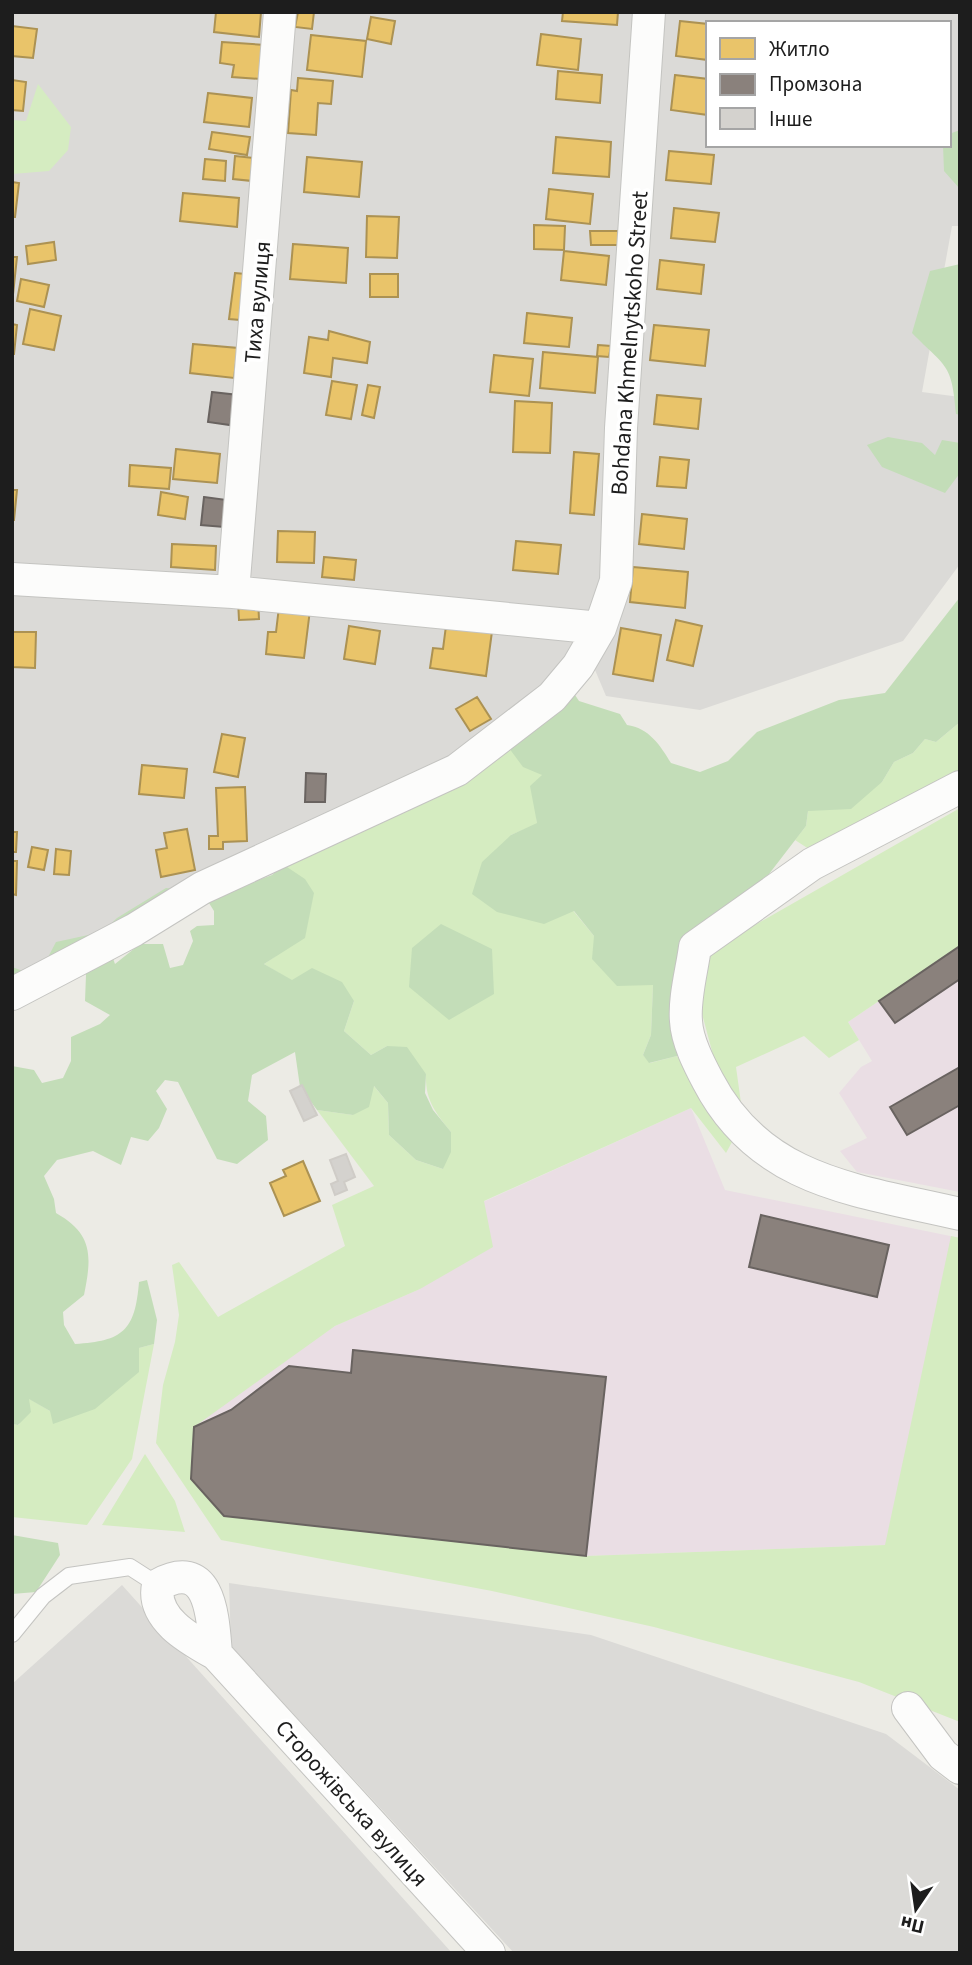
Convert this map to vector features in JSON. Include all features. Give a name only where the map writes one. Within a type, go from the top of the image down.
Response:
[{"type":"street","name":"Тиха вулиця","points":[[233,592],[280,12]]},
{"type":"street","name":"Bohdana Khmelnytskoho Street","points":[[12,994],[134,930],[202,888],[457,770],[552,697],[578,666],[600,628],[616,581],[621,428],[649,12]]},
{"type":"street","points":[[12,579],[233,592],[600,628]]},
{"type":"street","points":[[960,787],[812,864],[695,947],[686,1021],[698,1061],[724,1111],[768,1154],[830,1184],[960,1214]]},
{"type":"street","points":[[158,1585],[172,1577],[190,1579],[202,1586],[211,1604],[216,1654]]},
{"type":"street","name":"Сторожівська вулиця","points":[[158,1585],[156,1596],[168,1619],[184,1636],[216,1654],[489,1953]]},
{"type":"street","points":[[908,1709],[943,1755],[960,1768]]},
{"type":"lane","points":[[12,1634],[43,1596],[69,1576],[130,1567],[158,1585]]},
{"type":"shaded area","points":[[12,12],[960,12],[960,226],[952,226],[922,392],[960,397],[960,564],[903,641],[700,710],[606,696],[582,639],[545,693],[452,765],[12,985]]},
{"type":"shaded area","points":[[960,946],[960,1192],[857,1172],[840,1151],[867,1138],[839,1093],[861,1067],[872,1061],[848,1022]]},
{"type":"shaded area","points":[[691,1108],[725,1190],[960,1238],[960,1659],[885,1545],[586,1556],[224,1516],[191,1479],[194,1427],[246,1376],[313,1341],[335,1326],[420,1289],[483,1202]]},
{"type":"shaded area","points":[[229,1583],[591,1635],[886,1734],[960,1790],[960,1953],[514,1953],[231,1646]]},
{"type":"shaded area","points":[[122,1585],[452,1953],[12,1953],[12,1684]]},
{"type":"green space","points":[[38,84],[71,127],[68,150],[49,171],[12,174],[12,120],[26,121]]},
{"type":"green space","points":[[960,130],[960,189],[944,171],[943,147],[951,147],[951,133]]},
{"type":"green space","points":[[960,264],[960,415],[956,414],[952,384],[945,367],[912,333],[930,271]]},
{"type":"green space","points":[[888,437],[922,443],[935,455],[942,440],[960,443],[960,473],[945,493],[882,467],[867,445]]},
{"type":"green space","points":[[960,597],[960,722],[936,742],[925,739],[913,753],[894,762],[882,782],[851,809],[808,811],[806,826],[769,874],[706,924],[680,1024],[677,1056],[649,1063],[643,1055],[651,1035],[653,985],[617,986],[592,959],[594,936],[574,911],[544,924],[497,912],[472,894],[482,862],[511,835],[537,823],[530,786],[542,775],[523,767],[506,744],[573,692],[579,701],[620,714],[627,725],[648,734],[671,763],[700,772],[728,761],[757,732],[839,700],[885,693]]},
{"type":"green space","points":[[960,722],[960,770],[812,851],[795,840],[806,826],[808,811],[882,782],[894,762],[913,753],[925,739],[936,742]]},
{"type":"green space","points":[[507,732],[542,775],[536,808],[537,824],[511,835],[594,936],[653,985],[651,1035],[643,1055],[650,1063],[677,1056],[732,1142],[726,1153],[691,1108],[484,1201],[493,1247],[420,1289],[335,1326],[194,1427],[191,1479],[224,1516],[586,1556],[885,1545],[951,1236],[960,1238],[960,1722],[859,1682],[654,1627],[492,1591],[221,1540],[156,1443],[163,1385],[175,1342],[179,1315],[172,1265],[179,1262],[218,1317],[345,1246],[332,1205],[374,1186],[317,1110],[353,1115],[373,1085],[388,1103],[389,1135],[416,1160],[443,1169],[451,1132],[432,1105],[427,1091],[426,1074],[387,1046],[371,1055],[344,1031],[354,1001],[292,981],[264,964],[276,956],[284,865]]},
{"type":"green space","points":[[960,808],[960,946],[848,1022],[859,1040],[829,1058],[804,1036],[736,1067],[741,1103],[716,1066],[697,995],[704,965],[718,946]]},
{"type":"green space","points":[[284,865],[305,879],[314,893],[305,938],[264,964],[292,980],[312,968],[342,982],[354,1001],[344,1031],[371,1055],[387,1046],[407,1047],[426,1074],[425,1093],[433,1110],[451,1132],[451,1152],[443,1169],[416,1160],[389,1135],[388,1103],[374,1086],[369,1107],[353,1115],[317,1110],[300,1087],[295,1052],[252,1075],[248,1101],[266,1116],[268,1140],[237,1164],[217,1159],[178,1082],[165,1080],[156,1091],[167,1109],[159,1128],[148,1141],[131,1137],[121,1165],[93,1151],[57,1160],[44,1176],[54,1199],[56,1213],[77,1229],[87,1247],[88,1269],[84,1295],[63,1312],[64,1325],[75,1344],[105,1340],[124,1330],[134,1312],[139,1282],[147,1280],[157,1320],[154,1344],[139,1348],[139,1372],[95,1409],[53,1424],[50,1411],[29,1399],[31,1412],[18,1425],[12,1424],[12,1066],[34,1070],[42,1083],[63,1078],[71,1061],[71,1037],[100,1024],[110,1015],[85,1001],[86,975],[76,956],[12,992],[12,967],[23,971],[46,961],[56,942],[102,932],[117,918],[166,888],[175,889],[107,942],[115,964],[140,944],[163,944],[170,968],[183,965],[193,941],[190,931],[197,926],[214,925],[214,911],[209,903],[216,896],[272,875]]},
{"type":"green space","points":[[441,924],[492,949],[494,994],[449,1020],[409,987],[412,948]]},
{"type":"green space","points":[[154,1344],[132,1459],[87,1525],[12,1517],[12,1424],[19,1425],[28,1398],[50,1411],[139,1348]]},
{"type":"green space","points":[[145,1454],[175,1501],[185,1532],[102,1525]]},
{"type":"green space","points":[[12,1535],[58,1543],[60,1555],[36,1592],[12,1594]]},
{"type":"building: Житло","points":[[216,12],[261,12],[259,37],[214,32]]},
{"type":"building: Житло","points":[[298,12],[314,12],[312,29],[295,27]]},
{"type":"building: Житло","points":[[563,12],[618,12],[617,25],[562,21]]},
{"type":"building: Житло","points":[[371,17],[395,21],[391,44],[367,39]]},
{"type":"building: Житло","points":[[680,21],[706,24],[706,60],[676,56]]},
{"type":"building: Житло","points":[[12,26],[37,29],[33,58],[12,56]]},
{"type":"building: Житло","points":[[541,34],[581,39],[578,70],[537,65]]},
{"type":"building: Житло","points":[[311,35],[366,41],[362,77],[307,70]]},
{"type":"building: Житло","points":[[222,42],[265,45],[261,79],[232,77],[234,65],[220,63]]},
{"type":"building: Житло","points":[[558,71],[602,75],[600,103],[556,99]]},
{"type":"building: Житло","points":[[675,75],[706,79],[706,115],[671,110]]},
{"type":"building: Житло","points":[[298,78],[333,81],[331,104],[318,103],[316,135],[288,133],[291,90],[297,91]]},
{"type":"building: Житло","points":[[12,80],[26,82],[23,111],[12,110]]},
{"type":"building: Житло","points":[[208,93],[252,98],[249,127],[204,122]]},
{"type":"building: Житло","points":[[212,132],[250,137],[247,155],[209,149]]},
{"type":"building: Житло","points":[[556,137],[611,142],[609,177],[553,173]]},
{"type":"building: Житло","points":[[669,151],[714,155],[711,184],[666,180]]},
{"type":"building: Житло","points":[[235,156],[264,159],[262,182],[233,179]]},
{"type":"building: Житло","points":[[307,157],[362,162],[359,197],[304,192]]},
{"type":"building: Житло","points":[[205,159],[226,161],[225,181],[203,179]]},
{"type":"building: Житло","points":[[12,182],[19,183],[15,217],[12,217]]},
{"type":"building: Житло","points":[[549,189],[593,194],[590,224],[546,219]]},
{"type":"building: Житло","points":[[183,193],[239,198],[237,227],[180,221]]},
{"type":"building: Житло","points":[[674,208],[719,213],[715,242],[671,238]]},
{"type":"building: Житло","points":[[367,216],[399,217],[397,258],[366,257]]},
{"type":"building: Житло","points":[[534,225],[565,226],[564,250],[534,249]]},
{"type":"building: Житло","points":[[590,231],[618,231],[619,245],[591,245]]},
{"type":"building: Житло","points":[[54,242],[56,260],[28,264],[26,246]]},
{"type":"building: Житло","points":[[293,244],[348,248],[346,283],[290,279]]},
{"type":"building: Житло","points":[[564,251],[609,256],[606,285],[561,280]]},
{"type":"building: Житло","points":[[12,257],[17,257],[12,304]]},
{"type":"building: Житло","points":[[660,260],[704,265],[701,294],[657,289]]},
{"type":"building: Житло","points":[[235,273],[257,275],[252,321],[229,319]]},
{"type":"building: Житло","points":[[370,274],[398,274],[398,297],[370,297]]},
{"type":"building: Житло","points":[[21,279],[49,285],[44,307],[17,301]]},
{"type":"building: Житло","points":[[30,309],[61,316],[54,350],[23,344]]},
{"type":"building: Житло","points":[[527,313],[572,318],[569,347],[524,343]]},
{"type":"building: Житло","points":[[12,324],[17,325],[14,354],[12,354]]},
{"type":"building: Житло","points":[[654,325],[709,330],[705,366],[650,360]]},
{"type":"building: Житло","points":[[329,331],[370,342],[367,363],[333,358],[331,377],[304,373],[309,337],[328,340]]},
{"type":"building: Житло","points":[[193,344],[238,348],[234,378],[190,373]]},
{"type":"building: Житло","points":[[598,345],[611,346],[609,357],[597,356]]},
{"type":"building: Житло","points":[[543,352],[598,357],[595,393],[540,388]]},
{"type":"building: Житло","points":[[494,355],[533,359],[529,396],[490,392]]},
{"type":"building: Житло","points":[[332,381],[357,385],[351,419],[326,415]]},
{"type":"building: Житло","points":[[368,385],[380,387],[374,418],[362,415]]},
{"type":"building: Житло","points":[[657,395],[701,399],[698,429],[654,424]]},
{"type":"building: Житло","points":[[515,401],[552,403],[550,453],[513,452]]},
{"type":"building: Житло","points":[[176,449],[220,454],[217,483],[173,479]]},
{"type":"building: Житло","points":[[574,452],[599,454],[594,515],[570,513]]},
{"type":"building: Житло","points":[[660,457],[689,460],[686,488],[657,486]]},
{"type":"building: Житло","points":[[130,465],[171,468],[169,489],[129,486]]},
{"type":"building: Житло","points":[[12,490],[17,490],[14,520],[12,520]]},
{"type":"building: Житло","points":[[161,492],[188,497],[185,519],[158,515]]},
{"type":"building: Житло","points":[[642,514],[687,519],[684,549],[639,544]]},
{"type":"building: Житло","points":[[278,531],[315,532],[314,563],[277,562]]},
{"type":"building: Житло","points":[[516,541],[561,545],[558,574],[513,570]]},
{"type":"building: Житло","points":[[172,544],[216,546],[215,570],[171,567]]},
{"type":"building: Житло","points":[[324,557],[356,560],[354,580],[322,577]]},
{"type":"building: Житло","points":[[633,567],[688,572],[685,608],[630,602]]},
{"type":"building: Житло","points":[[258,599],[259,619],[239,620],[238,600]]},
{"type":"building: Житло","points":[[279,607],[310,610],[304,658],[266,654],[268,632],[276,632]]},
{"type":"building: Житло","points":[[447,618],[493,624],[486,676],[430,668],[433,648],[443,649]]},
{"type":"building: Житло","points":[[676,620],[702,626],[693,666],[667,660]]},
{"type":"building: Житло","points":[[349,626],[380,631],[375,664],[344,659]]},
{"type":"building: Житло","points":[[621,628],[661,635],[653,681],[613,674]]},
{"type":"building: Житло","points":[[12,632],[36,632],[35,668],[12,667]]},
{"type":"building: Житло","points":[[477,697],[491,719],[470,731],[456,709]]},
{"type":"building: Житло","points":[[222,734],[245,738],[238,777],[214,772]]},
{"type":"building: Житло","points":[[142,765],[187,769],[184,798],[139,794]]},
{"type":"building: Житло","points":[[245,787],[247,841],[223,842],[223,849],[209,849],[209,836],[218,836],[216,788]]},
{"type":"building: Житло","points":[[187,829],[195,870],[161,877],[156,850],[167,848],[164,833]]},
{"type":"building: Житло","points":[[12,832],[17,832],[16,852],[12,852]]},
{"type":"building: Житло","points":[[32,847],[48,850],[44,870],[28,867]]},
{"type":"building: Житло","points":[[56,849],[71,851],[69,875],[54,874]]},
{"type":"building: Житло","points":[[12,861],[17,861],[16,895],[12,894]]},
{"type":"building: Житло","points":[[303,1161],[320,1201],[284,1216],[270,1183],[286,1176],[283,1170]]},
{"type":"building: Промзона","points":[[212,392],[247,396],[244,419],[231,418],[230,425],[208,422]]},
{"type":"building: Промзона","points":[[204,497],[227,500],[224,527],[201,525]]},
{"type":"building: Промзона","points":[[306,773],[326,774],[325,802],[305,802]]},
{"type":"building: Промзона","points":[[960,946],[960,979],[895,1023],[879,1001]]},
{"type":"building: Промзона","points":[[960,1067],[960,1105],[907,1135],[890,1107]]},
{"type":"building: Промзона","points":[[761,1215],[889,1245],[877,1297],[749,1267]]},
{"type":"building: Промзона","points":[[353,1350],[606,1377],[586,1556],[224,1516],[191,1479],[194,1427],[231,1410],[289,1366],[351,1373]]},
{"type":"building: Інше","points":[[302,1085],[317,1115],[304,1121],[290,1091]]},
{"type":"building: Інше","points":[[346,1154],[355,1177],[344,1182],[347,1190],[335,1195],[331,1184],[338,1181],[330,1160]]}]
